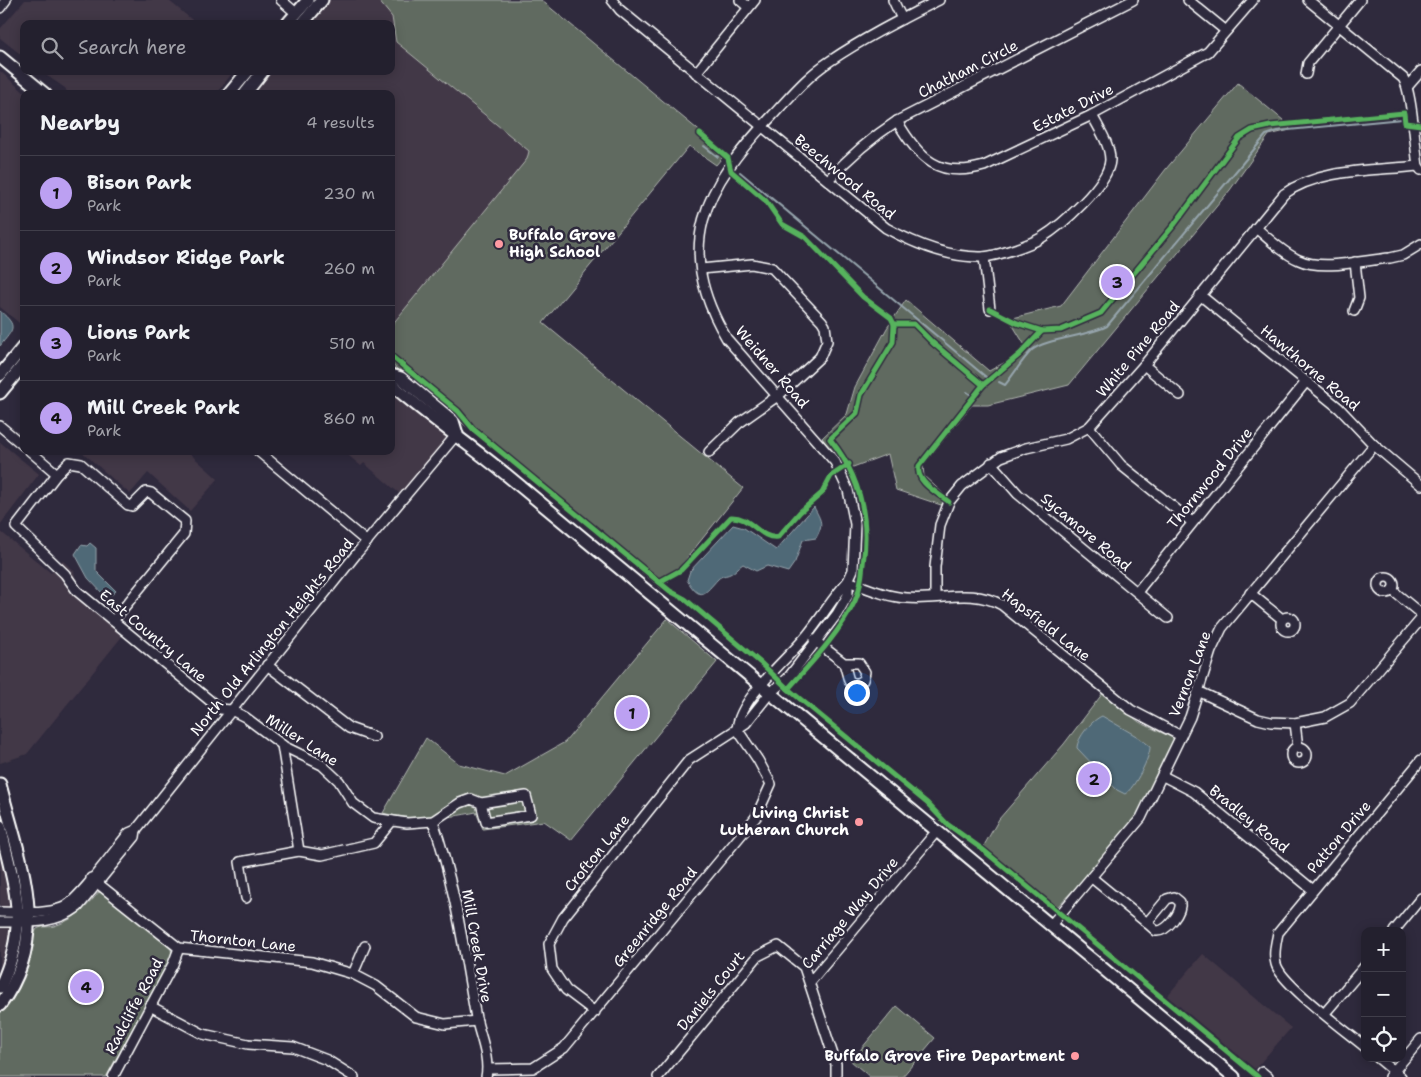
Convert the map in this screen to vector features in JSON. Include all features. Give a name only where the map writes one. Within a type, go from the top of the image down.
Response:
[{"type":"main road","points":[[299,18],[308,0]]},
{"type":"main road","points":[[299,18],[322,0]]},
{"type":"main road","points":[[0,57],[20,73]]},
{"type":"main road","points":[[22,75],[40,90]]},
{"type":"main road","points":[[232,90],[245,75]]},
{"type":"main road","points":[[248,90],[260,75]]},
{"type":"main road","points":[[0,375],[20,351]]},
{"type":"main road","points":[[0,393],[20,369]]},
{"type":"main road","points":[[395,377],[400,378],[453,421],[457,434]]},
{"type":"main road","points":[[395,387],[446,430],[457,434],[467,442],[1234,1077]]},
{"type":"main road","points":[[0,784],[19,858],[24,917],[19,971],[0,1005]]},
{"type":"main road","points":[[0,826],[24,917],[15,952],[0,988]]},
{"type":"street","points":[[0,8],[6,0]]},
{"type":"street","points":[[281,0],[299,18]]},
{"type":"street","name":"Beechwood Road","points":[[612,0],[620,10],[886,228],[912,242],[942,252],[984,257],[1039,238],[1056,227],[1098,185],[1108,172],[1109,148],[1092,115]]},
{"type":"street","points":[[740,0],[748,8]]},
{"type":"street","points":[[696,73],[755,0]]},
{"type":"street","points":[[893,0],[902,19]]},
{"type":"street","name":"Weidner Road","points":[[765,689],[848,581],[853,570],[855,545],[853,506],[835,462],[724,333],[705,295],[700,269],[699,242],[709,200],[729,164],[804,82],[829,62],[902,19],[939,0]]},
{"type":"street","name":"Chatham Circle","points":[[828,180],[875,135],[897,121],[1133,0]]},
{"type":"street","points":[[1188,0],[1226,31]]},
{"type":"street","name":"Estate Drive","points":[[897,121],[918,152],[931,163],[947,170],[966,171],[984,166],[1092,115],[1208,52],[1253,0]]},
{"type":"street","points":[[1308,0],[1338,27],[1403,78],[1408,86],[1420,168]]},
{"type":"street","points":[[1306,74],[1308,63],[1360,0]]},
{"type":"street","points":[[1408,86],[1421,72]]},
{"type":"street","name":"White Pine Road","points":[[935,597],[935,568],[944,512],[962,486],[991,463],[1012,452],[1066,439],[1089,427],[1144,365],[1284,194],[1307,180],[1320,177],[1420,168]]},
{"type":"street","points":[[1256,228],[1289,254],[1305,263],[1324,265],[1402,254],[1421,244]]},
{"type":"street","points":[[984,257],[990,309]]},
{"type":"street","points":[[1354,311],[1359,298],[1355,262]]},
{"type":"street","points":[[700,269],[752,264],[772,268],[825,326],[827,341],[823,353],[778,395],[739,423],[709,452]]},
{"type":"street","name":"Hawthorne Road","points":[[1200,295],[1339,408],[1374,445],[1420,481]]},
{"type":"street","points":[[1144,365],[1180,395]]},
{"type":"street","name":"Thornwood Drive","points":[[1137,592],[1306,382]]},
{"type":"street","points":[[0,426],[20,443]]},
{"type":"street","points":[[1089,427],[1121,465],[1192,522]]},
{"type":"street","name":"North Old Arlington Heights Road","points":[[24,917],[51,921],[69,915],[78,908],[129,833],[136,830],[267,665],[457,434]]},
{"type":"street","name":"North Old Arlington Heights Road","points":[[433,464],[438,464],[454,447],[467,442]]},
{"type":"street","name":"Vernon Lane","points":[[1051,925],[1141,818],[1163,776],[1200,692],[1216,639],[1250,593],[1374,445]]},
{"type":"street","points":[[35,455],[57,474],[66,463],[78,462],[128,505],[132,506],[146,492],[152,493],[185,521],[184,534],[113,621]]},
{"type":"street","points":[[263,455],[367,542]]},
{"type":"street","name":"Sycamore Road","points":[[991,463],[1018,494],[1168,618]]},
{"type":"street","name":"East Country Lane","points":[[57,474],[16,527],[65,574],[77,591],[220,709],[231,710]]},
{"type":"street","name":"Weidner Road","points":[[765,689],[782,684],[817,642],[848,595],[848,581]]},
{"type":"street","name":"Hapsfield Lane","points":[[848,581],[902,598],[973,595],[996,602],[1131,710],[1181,736]]},
{"type":"street","points":[[1392,590],[1421,614]]},
{"type":"street","points":[[1250,593],[1282,620]]},
{"type":"street","points":[[1200,692],[1258,719],[1296,723],[1325,717],[1350,703],[1421,619]]},
{"type":"street","points":[[808,634],[844,663]]},
{"type":"street","points":[[267,665],[349,728],[374,738]]},
{"type":"street","name":"Crofton Lane","points":[[595,1012],[566,990],[552,969],[549,944],[563,918],[689,760],[746,723],[765,689]]},
{"type":"street","name":"Miller Lane","points":[[231,710],[246,718],[282,745],[322,765],[339,781],[353,803],[373,818],[407,823],[433,821],[460,804],[471,800],[482,803]]},
{"type":"street","points":[[1296,723],[1298,748]]},
{"type":"street","name":"Greenridge Road","points":[[487,1073],[533,1068],[564,1048],[756,817],[771,784],[758,760],[737,729]]},
{"type":"street","points":[[282,745],[299,852]]},
{"type":"street","name":"Patton Drive","points":[[1325,1013],[1284,979],[1279,971],[1275,963],[1278,933],[1421,760]]},
{"type":"street","name":"Bradley Road","points":[[1163,776],[1194,792],[1313,890]]},
{"type":"street","points":[[526,796],[531,815],[486,822],[482,803],[526,796]]},
{"type":"street","points":[[246,898],[240,862],[299,852],[322,855],[374,843],[392,821]]},
{"type":"street","name":"Mill Creek Drive","points":[[433,821],[447,861],[487,1073]]},
{"type":"street","name":"Carriage Way Drive","points":[[836,1077],[836,1064],[810,982],[936,832]]},
{"type":"street","points":[[1092,878],[1147,923]]},
{"type":"street","name":"Thornton Lane","points":[[95,881],[179,948],[312,962],[353,974],[376,986],[416,1017],[446,1024],[477,1021]]},
{"type":"street","points":[[1397,927],[1421,898]]},
{"type":"street","points":[[0,912],[24,917]]},
{"type":"street","points":[[0,922],[24,917]]},
{"type":"street","points":[[353,974],[365,946]]},
{"type":"street","name":"Daniels Court","points":[[658,1077],[758,956],[778,946],[804,967],[810,982]]},
{"type":"street","name":"Radcliffe Road","points":[[112,1077],[179,948]]},
{"type":"street","points":[[1361,971],[1325,1013],[1361,1044]]},
{"type":"street","points":[[150,1006],[203,1034],[248,1044],[293,1047],[327,1060],[354,1077]]},
{"type":"street","points":[[1382,1062],[1395,1075],[1421,1039]]},
{"type":"shaded area","points":[[25,0],[168,0],[192,20],[20,20],[20,54],[0,38],[0,29]]},
{"type":"shaded area","name":"Buffalo Grove High School","points":[[326,0],[541,0],[726,153],[716,165],[689,146],[543,323],[743,488],[662,589],[395,367],[395,90],[253,90],[266,75],[395,75],[395,20],[310,20]]},
{"type":"shaded area","name":"Buffalo Grove High School","points":[[378,0],[541,0],[726,153],[716,165],[689,146],[543,323],[743,488],[662,589],[395,367],[395,321],[527,159],[529,151],[396,42],[395,20],[392,20]]},
{"type":"shaded area","points":[[0,71],[21,90],[20,324],[0,307]]},
{"type":"shaded area","points":[[46,75],[231,75],[219,90],[66,90]]},
{"type":"shaded area","points":[[1238,83],[1289,125],[1290,130],[1269,135],[1230,190],[1069,385],[988,405],[972,405],[923,466],[924,476],[948,498],[941,505],[896,490],[888,454],[845,470],[822,438],[847,414],[855,387],[887,328],[906,300],[989,371],[1011,359],[1026,347],[1009,319],[1061,306],[1166,169]]},
{"type":"shaded area","points":[[395,392],[449,436],[401,495],[364,463],[361,466],[348,455],[395,455]]},
{"type":"shaded area","points":[[0,442],[39,474],[0,525]]},
{"type":"shaded area","points":[[86,455],[191,455],[218,479],[190,511],[148,473],[130,494]]},
{"type":"shaded area","points":[[0,531],[51,573],[62,560],[74,571],[77,586],[128,629],[27,754],[0,763]]},
{"type":"shaded area","points":[[667,619],[717,662],[571,840],[544,821],[483,829],[476,812],[429,818],[395,816],[383,813],[426,738],[459,764],[505,776],[565,742]]},
{"type":"shaded area","points":[[1103,693],[1139,722],[1175,739],[1138,815],[1100,862],[1055,909],[982,849],[999,819],[1064,744]]},
{"type":"shaded area","points":[[0,845],[13,903],[12,933],[5,964],[0,975]]},
{"type":"shaded area","points":[[99,892],[103,893],[171,949],[172,957],[106,1077],[0,1077],[0,1013],[20,983],[36,930],[54,926],[74,917]]},
{"type":"shaded area","points":[[1203,954],[1291,1028],[1255,1069],[1167,996]]},
{"type":"shaded area","points":[[897,1006],[935,1038],[902,1077],[870,1077],[851,1061]]},
{"type":"water","points":[[0,311],[10,321],[12,328],[0,346]]},
{"type":"water","points":[[814,507],[821,522],[820,529],[816,538],[803,540],[795,562],[788,572],[767,566],[756,571],[743,564],[732,573],[719,578],[703,593],[696,592],[687,580],[690,571],[733,525],[744,528],[776,550]]},
{"type":"water","points":[[90,543],[96,548],[96,571],[116,591],[111,595],[104,595],[88,578],[75,554],[81,545],[87,546]]},
{"type":"water","points":[[1102,716],[1150,746],[1148,757],[1141,772],[1133,786],[1125,794],[1117,790],[1077,748],[1086,730],[1094,721]]},
{"type":"waterway","points":[[999,382],[1005,385],[1028,354],[1038,346],[1107,326],[1266,135],[1278,131],[1402,119]]},
{"type":"waterway","points":[[704,146],[718,157]]},
{"type":"waterway","points":[[740,172],[986,377]]},
{"type":"waterway","points":[[967,392],[971,395]]},
{"type":"cycle path","points":[[990,309],[1017,323],[1042,331],[1061,330],[1101,313],[1174,225],[1239,138],[1252,130],[1270,126],[1404,113],[1405,123],[1421,125]]},
{"type":"cycle path","points":[[700,134],[728,158],[731,171],[766,201],[782,224],[805,237],[863,297],[891,318],[894,324],[893,342],[861,395],[857,413],[830,439],[849,468],[864,514],[865,547],[858,592],[849,613],[841,625],[816,658],[788,689]]},
{"type":"cycle path","points":[[894,324],[914,324],[933,343],[983,385],[919,466],[920,477],[924,482],[949,502]]},
{"type":"cycle path","points":[[983,385],[1020,354],[1042,331]]},
{"type":"cycle path","points":[[395,359],[458,411],[473,429],[670,591],[685,599],[762,664],[788,689],[927,803],[947,824],[982,849],[1258,1077]]},
{"type":"cycle path","points":[[659,582],[681,570],[731,517],[744,520],[766,535],[778,537],[800,512],[822,493],[831,476],[849,464]]},
{"type":"place","name":"Buffalo Grove High School","points":[[499,244]]},
{"type":"place","name":"Lions Park","points":[[1117,282]]},
{"type":"place","name":"Bison Park","points":[[632,713]]},
{"type":"place","name":"Windsor Ridge Park","points":[[1094,779]]},
{"type":"place","name":"Living Christ Lutheran Church","points":[[859,822]]},
{"type":"place","name":"Mill Creek Park","points":[[86,987]]},
{"type":"place","name":"Buffalo Grove Fire Department","points":[[1075,1056]]}]
